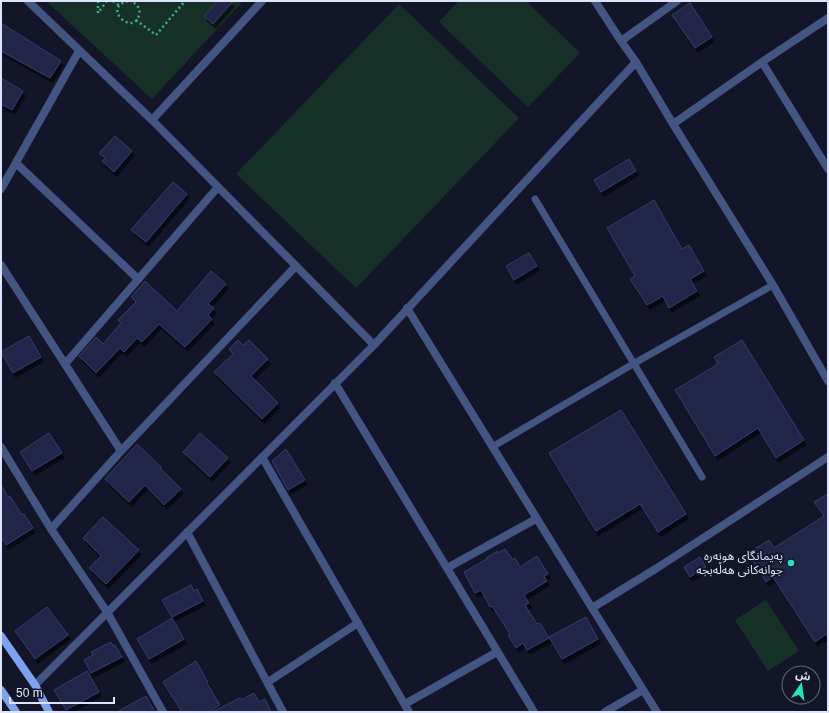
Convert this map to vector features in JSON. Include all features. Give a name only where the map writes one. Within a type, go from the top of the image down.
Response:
[{"type":"main road","points":[[1,636],[35,685],[49,712]]},
{"type":"main road","points":[[1,690],[16,712]]},
{"type":"street","points":[[28,1],[152,120],[374,344]]},
{"type":"street","points":[[152,120],[262,1]]},
{"type":"street","points":[[595,1],[636,62],[773,285],[828,381]]},
{"type":"street","points":[[621,41],[677,1]]},
{"type":"street","points":[[673,124],[828,18]]},
{"type":"street","points":[[1,189],[79,51]]},
{"type":"street","points":[[35,685],[374,344],[636,62]]},
{"type":"street","points":[[762,62],[828,169]]},
{"type":"street","points":[[16,163],[138,280]]},
{"type":"street","points":[[65,364],[218,187]]},
{"type":"street","points":[[1,265],[121,451]]},
{"type":"street","points":[[51,529],[121,451],[296,266]]},
{"type":"street","points":[[407,308],[657,712]]},
{"type":"street","points":[[335,383],[534,712]]},
{"type":"street","points":[[1,447],[51,529],[107,612],[163,712]]},
{"type":"street","points":[[262,457],[409,712]]},
{"type":"street","points":[[592,608],[657,568],[828,457]]},
{"type":"street","points":[[447,568],[536,518]]},
{"type":"street","points":[[187,532],[284,712]]},
{"type":"street","points":[[268,682],[358,623]]},
{"type":"street","points":[[405,704],[497,652]]},
{"type":"street","points":[[605,712],[643,690]]},
{"type":"lane","points":[[535,199],[702,477]]},
{"type":"lane","points":[[492,447],[633,364],[773,285]]},
{"type":"path","points":[[98,1],[98,13],[108,1]]},
{"type":"path","points":[[113,1],[120,6]]},
{"type":"path","points":[[129,1],[136,3],[139,9],[138,17],[130,23],[120,19],[118,12],[122,3],[129,1]]},
{"type":"path","points":[[136,20],[156,35],[185,1]]},
{"type":"green space","points":[[46,1],[243,1],[152,99]]},
{"type":"green space","points":[[459,1],[526,1],[580,53],[528,107],[439,22]]},
{"type":"green space","points":[[399,4],[519,118],[356,288],[236,174]]},
{"type":"green space","points":[[766,600],[799,651],[768,671],[735,620]]},
{"type":"building","points":[[218,1],[233,1],[213,24],[204,16]]},
{"type":"building","points":[[690,3],[712,37],[695,48],[672,15]]},
{"type":"building","points":[[1,23],[61,61],[50,78],[1,51]]},
{"type":"building","points":[[1,78],[23,91],[12,110],[1,104]]},
{"type":"building","points":[[115,136],[132,151],[114,172],[102,161],[105,158],[99,153]]},
{"type":"building","points":[[629,159],[636,171],[601,192],[594,180]]},
{"type":"building","points":[[173,182],[187,194],[146,242],[131,230]]},
{"type":"building","points":[[654,200],[682,249],[689,245],[704,271],[690,279],[697,291],[669,308],[663,296],[647,305],[630,279],[635,276],[607,228]]},
{"type":"building","points":[[529,253],[537,266],[514,280],[506,266]]},
{"type":"building","points":[[211,271],[226,284],[208,304],[214,308],[208,315],[212,319],[185,347],[159,324],[142,342],[137,338],[124,352],[120,348],[96,373],[79,356],[96,337],[103,344],[121,323],[118,320],[136,302],[131,297],[145,281],[177,311]]},
{"type":"building","points":[[29,336],[41,357],[13,373],[1,352]]},
{"type":"building","points":[[238,340],[243,345],[249,340],[268,359],[251,376],[278,403],[262,419],[214,372],[233,354],[229,349]]},
{"type":"building","points":[[742,340],[804,440],[776,458],[758,428],[715,456],[675,390],[718,364],[714,357]]},
{"type":"building","points":[[621,410],[686,514],[658,532],[640,504],[596,531],[549,453]]},
{"type":"building","points":[[49,433],[62,453],[32,471],[20,452]]},
{"type":"building","points":[[200,433],[228,458],[210,477],[183,452]]},
{"type":"building","points":[[137,444],[181,489],[164,505],[145,485],[129,502],[105,479]]},
{"type":"building","points":[[286,449],[305,480],[288,490],[272,461]]},
{"type":"building","points":[[1,485],[8,497],[10,496],[22,515],[24,514],[33,528],[6,545],[1,536]]},
{"type":"building","name":"پەیمانگای هونەرە جوانەکانی هەڵەبجە","points":[[828,494],[828,633],[815,642],[773,577],[766,582],[748,553],[769,540],[774,548],[824,516],[814,502]]},
{"type":"building","points":[[103,517],[139,550],[106,584],[89,568],[101,556],[83,538]]},
{"type":"building","points":[[505,549],[513,560],[515,558],[520,567],[537,556],[548,574],[544,576],[547,581],[524,595],[529,603],[525,605],[537,624],[540,623],[549,638],[527,650],[523,643],[516,648],[508,635],[510,634],[492,606],[490,607],[481,590],[475,593],[464,572],[498,551],[498,553]]},
{"type":"building","points":[[700,557],[706,567],[690,577],[684,567]]},
{"type":"building","points":[[191,585],[194,591],[197,589],[203,601],[172,617],[162,600]]},
{"type":"building","points":[[47,607],[68,635],[35,659],[15,631]]},
{"type":"building","points":[[586,617],[598,639],[562,659],[549,637]]},
{"type":"building","points":[[172,618],[184,639],[149,659],[137,639]]},
{"type":"building","points":[[111,642],[113,646],[115,645],[122,657],[91,673],[84,660],[93,655],[91,652]]},
{"type":"building","points":[[196,661],[220,705],[209,712],[182,712],[163,682]]},
{"type":"building","points":[[87,671],[99,692],[66,710],[54,690]]},
{"type":"building","points":[[254,693],[259,702],[265,699],[271,712],[212,712],[240,698],[241,700]]},
{"type":"building","points":[[146,696],[155,712],[117,712]]},
{"type":"place","name":"پەیمانگای هونەرە جوانەکانی هەڵەبجە","points":[[791,563]]}]
